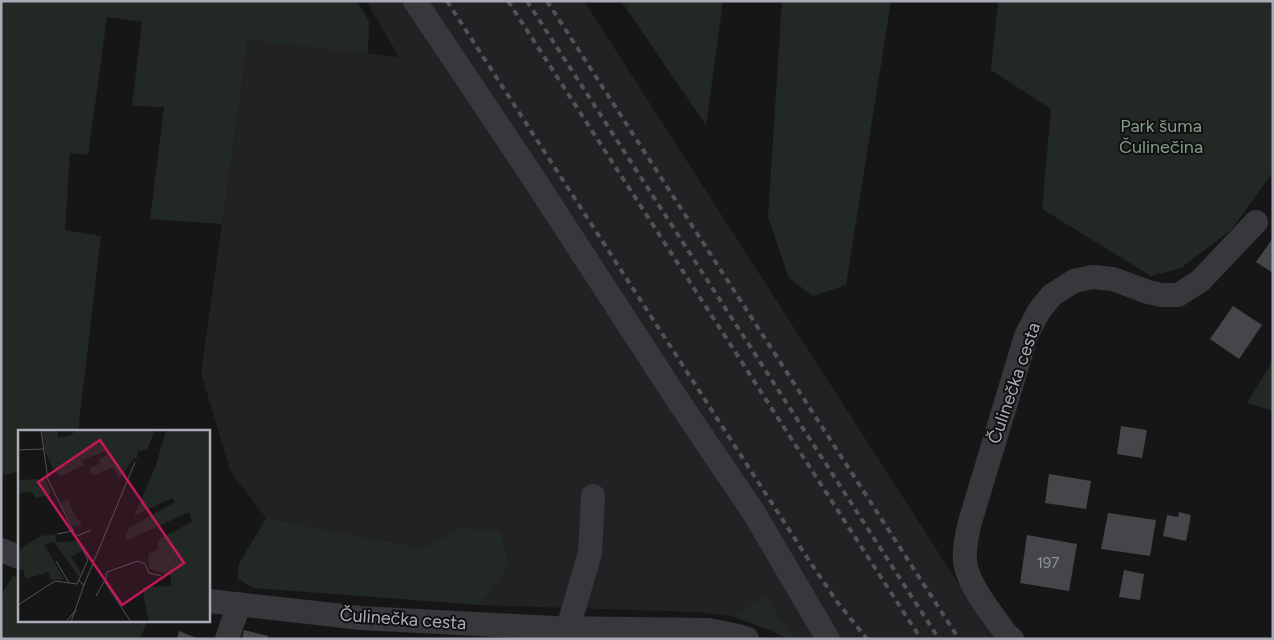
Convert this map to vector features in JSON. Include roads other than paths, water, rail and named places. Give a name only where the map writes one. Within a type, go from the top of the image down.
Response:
[{"type":"street","points":[[414,1],[754,513],[828,639]]},
{"type":"street","name":"Čulinečka cesta","points":[[1012,639],[1006,634],[972,584],[965,562],[966,540],[1026,336],[1039,311],[1052,295],[1074,280],[1092,277],[1113,279],[1161,295],[1178,295],[1200,281],[1256,222]]},
{"type":"street","points":[[568,628],[590,553],[593,496]]},
{"type":"street","points":[[1,550],[18,557]]},
{"type":"street","name":"Čulinečka cesta","points":[[210,601],[361,618],[514,632],[568,628],[708,630],[716,635],[738,636],[747,639]]},
{"type":"street","points":[[227,639],[239,604]]},
{"type":"railway","points":[[447,1],[808,559],[838,603],[867,639]]},
{"type":"railway","points":[[508,1],[921,639]]},
{"type":"railway","points":[[527,1],[939,639]]},
{"type":"railway","points":[[547,1],[959,639]]},
{"type":"park label","name":"Park šuma Čulinečina","points":[[1161,136]]}]
